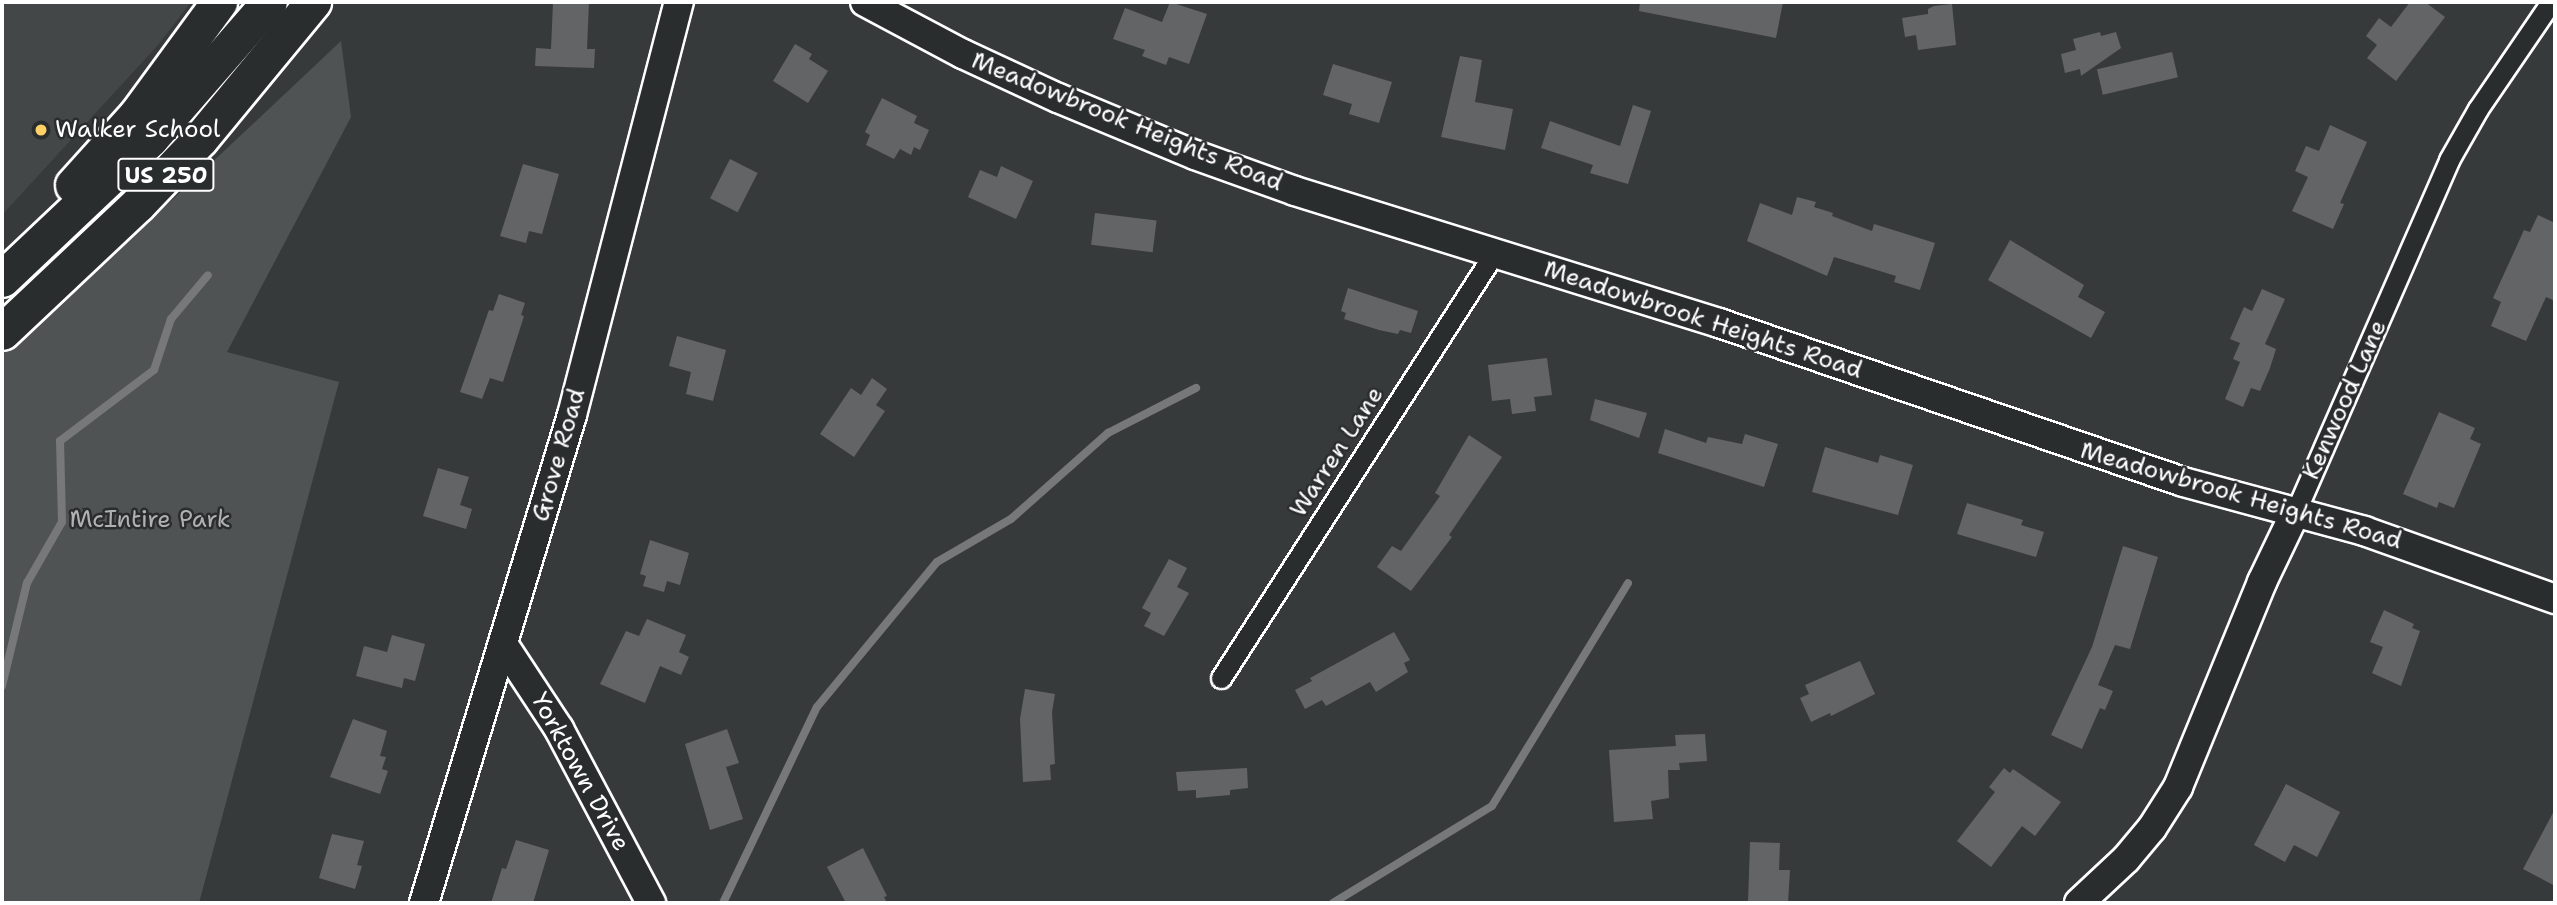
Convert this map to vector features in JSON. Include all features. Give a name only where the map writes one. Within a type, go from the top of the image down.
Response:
[{"type":"highway","points":[[2,260],[136,114],[219,2]]},
{"type":"highway","name":"US 250","points":[[2,279],[150,139],[269,2]]},
{"type":"highway","name":"US 250","points":[[2,332],[138,204],[200,139],[313,2]]},
{"type":"street","name":"Grove Road","points":[[424,903],[572,415],[679,2]]},
{"type":"street","name":"Meadowbrook Heights Road","points":[[865,2],[963,54],[1195,155],[1295,191],[1719,323],[1962,404],[2071,446],[2183,482],[2398,542],[2555,599]]},
{"type":"street","name":"Kenwood Lane","points":[[2079,903],[2152,828],[2178,787],[2262,582],[2295,513],[2449,160],[2478,109],[2551,2]]},
{"type":"street","name":"Warren Lane","points":[[1221,678],[1495,252]]},
{"type":"street","name":"Yorktown Drive","points":[[503,644],[559,729],[652,903]]},
{"type":"shaded area","name":"Walker School","points":[[2,2],[191,2],[158,45],[2,215]]},
{"type":"green space","name":"McIntire Park","points":[[341,41],[351,117],[227,352],[339,382],[199,903],[2,903],[2,347],[52,313]]},
{"type":"building","points":[[553,2],[589,2],[587,49],[595,49],[594,68],[535,66],[536,48],[551,49]]},
{"type":"building","points":[[1170,2],[1207,14],[1189,64],[1169,57],[1166,65],[1142,56],[1145,50],[1113,39],[1125,8],[1162,22]]},
{"type":"building","points":[[1640,2],[1783,2],[1776,38],[1639,11]]},
{"type":"building","points":[[2410,2],[2425,2],[2445,17],[2396,81],[2367,58],[2377,45],[2366,36],[2379,18],[2391,27]]},
{"type":"building","points":[[1952,4],[1956,45],[1918,50],[1916,35],[1905,37],[1902,18],[1928,14],[1928,9],[1934,6]]},
{"type":"building","points":[[2100,32],[2101,36],[2116,32],[2121,48],[2081,76],[2080,69],[2065,73],[2061,54],[2076,50],[2073,39]]},
{"type":"building","points":[[795,44],[812,54],[809,59],[828,71],[808,103],[773,81]]},
{"type":"building","points":[[2172,52],[2178,77],[2103,95],[2097,69]]},
{"type":"building","points":[[1460,56],[1482,60],[1475,102],[1513,109],[1505,150],[1441,137]]},
{"type":"building","points":[[1333,64],[1392,82],[1379,123],[1349,114],[1352,104],[1323,95]]},
{"type":"building","points":[[882,98],[917,116],[914,123],[929,130],[920,150],[914,147],[911,155],[900,149],[894,159],[866,145],[870,135],[865,132]]},
{"type":"building","points":[[1633,105],[1651,111],[1628,184],[1590,173],[1593,165],[1541,148],[1550,121],[1620,146]]},
{"type":"building","points":[[2330,125],[2367,142],[2340,203],[2344,204],[2333,229],[2292,211],[2308,177],[2295,171],[2306,146],[2319,151]]},
{"type":"building","points":[[730,159],[758,173],[738,212],[710,198]]},
{"type":"building","points":[[523,164],[559,174],[542,234],[529,231],[526,243],[500,236]]},
{"type":"building","points":[[1001,166],[1033,181],[1016,219],[968,197],[980,170],[997,177]]},
{"type":"building","points":[[1797,197],[1816,202],[1814,207],[1872,231],[1874,224],[1935,243],[1920,290],[1894,282],[1896,276],[1834,257],[1827,276],[1747,241],[1760,203],[1792,215]]},
{"type":"building","points":[[1095,213],[1157,221],[1153,252],[1091,245]]},
{"type":"building","points":[[2538,215],[2555,223],[2555,301],[2546,297],[2526,341],[2491,326],[2501,302],[2493,298],[2524,230],[2530,232]]},
{"type":"building","points":[[2010,240],[2084,285],[2078,297],[2105,312],[2091,338],[1988,280]]},
{"type":"building","points":[[1348,288],[1418,311],[1411,333],[1400,330],[1398,334],[1344,319],[1346,313],[1341,311]]},
{"type":"building","points":[[2262,289],[2285,299],[2265,344],[2276,349],[2270,368],[2260,391],[2251,388],[2243,407],[2225,399],[2240,362],[2233,359],[2240,343],[2230,339],[2244,307],[2252,311]]},
{"type":"building","points":[[499,294],[525,303],[521,315],[524,316],[503,382],[490,378],[482,399],[460,392],[489,310],[493,311]]},
{"type":"building","points":[[677,336],[726,350],[713,401],[686,394],[691,372],[669,366]]},
{"type":"building","points":[[1547,358],[1552,395],[1534,397],[1536,411],[1512,414],[1510,399],[1492,401],[1488,365]]},
{"type":"building","points":[[872,378],[887,389],[876,405],[885,411],[854,457],[820,434],[851,388],[861,395]]},
{"type":"building","points":[[1595,399],[1647,413],[1639,438],[1590,420]]},
{"type":"building","points":[[2439,412],[2475,428],[2470,439],[2481,444],[2454,508],[2439,502],[2437,508],[2403,494]]},
{"type":"building","points":[[1665,429],[1706,443],[1708,437],[1742,444],[1745,434],[1778,444],[1764,487],[1658,453]]},
{"type":"building","points":[[1469,435],[1502,457],[1449,535],[1452,537],[1411,591],[1377,567],[1392,546],[1401,551],[1440,496],[1435,493]]},
{"type":"building","points":[[1825,447],[1878,463],[1880,455],[1913,465],[1898,515],[1812,492]]},
{"type":"building","points":[[438,468],[469,477],[460,505],[472,509],[466,529],[423,516]]},
{"type":"building","points":[[1967,503],[2023,520],[2021,525],[2044,532],[2036,557],[1957,534]]},
{"type":"building","points":[[650,540],[689,553],[680,585],[667,581],[664,592],[643,586],[646,576],[640,574]]},
{"type":"building","points":[[2123,546],[2158,557],[2130,649],[2115,645],[2098,685],[2113,691],[2105,710],[2100,708],[2082,749],[2051,735],[2092,647]]},
{"type":"building","points":[[1169,559],[1187,568],[1177,587],[1189,593],[1164,636],[1144,626],[1151,613],[1142,608]]},
{"type":"building","points":[[2384,610],[2414,624],[2412,628],[2420,631],[2401,686],[2372,673],[2383,647],[2370,642]]},
{"type":"building","points":[[647,619],[686,635],[679,652],[689,657],[681,675],[660,666],[645,703],[600,684],[626,631],[639,636]]},
{"type":"building","points":[[1394,632],[1410,660],[1404,663],[1408,672],[1376,692],[1370,682],[1326,706],[1322,700],[1305,709],[1295,690],[1312,681],[1310,678]]},
{"type":"building","points":[[392,635],[425,644],[415,681],[404,678],[402,688],[356,676],[364,646],[387,652]]},
{"type":"building","points":[[1860,661],[1875,694],[1831,716],[1830,713],[1811,722],[1800,698],[1809,694],[1805,685]]},
{"type":"building","points":[[1025,689],[1055,694],[1052,712],[1055,764],[1050,765],[1051,780],[1023,782],[1020,719]]},
{"type":"building","points":[[353,719],[387,731],[380,756],[386,757],[382,769],[388,771],[380,794],[330,777]]},
{"type":"building","points":[[727,729],[739,763],[726,767],[743,819],[710,830],[685,744]]},
{"type":"building","points":[[1705,734],[1707,761],[1679,763],[1680,770],[1668,770],[1669,798],[1651,801],[1653,819],[1614,822],[1609,750],[1676,746],[1675,735]]},
{"type":"building","points":[[1247,768],[1248,788],[1230,790],[1230,795],[1196,798],[1196,790],[1178,791],[1176,772]]},
{"type":"building","points":[[2004,768],[2010,773],[2013,769],[2061,802],[2035,836],[2022,826],[1991,867],[1957,841],[1995,792],[1989,787]]},
{"type":"building","points":[[2286,784],[2340,812],[2317,857],[2294,845],[2285,862],[2254,845]]},
{"type":"building","points":[[2555,809],[2555,886],[2523,869]]},
{"type":"building","points":[[332,834],[364,841],[357,865],[362,866],[355,889],[319,878]]},
{"type":"building","points":[[516,840],[549,850],[533,903],[491,903],[502,868],[506,869]]},
{"type":"building","points":[[1750,842],[1780,843],[1779,870],[1790,870],[1788,903],[1748,903]]},
{"type":"building","points":[[863,848],[887,896],[884,897],[887,903],[846,903],[827,867]]},
{"type":"waterway","points":[[2,686],[27,583],[62,522],[60,441],[154,370],[171,319],[208,275]]},
{"type":"waterway","points":[[723,903],[817,707],[937,562],[1011,519],[1108,433],[1196,388]]},
{"type":"waterway","points":[[1333,903],[1492,806],[1628,583]]},
{"type":"place","name":"Walker School","points":[[41,130]]}]
